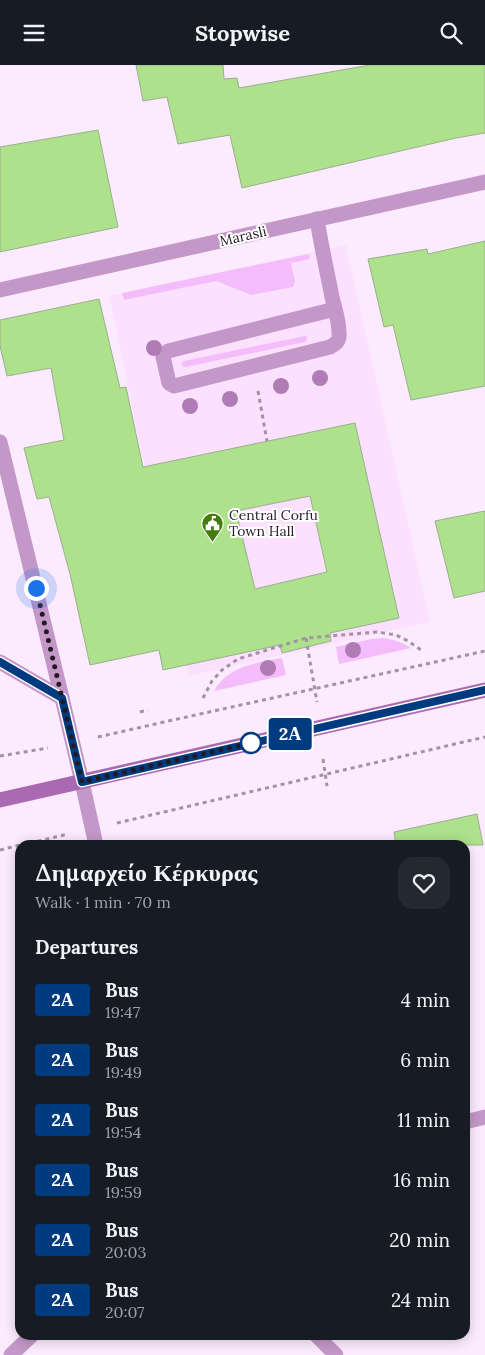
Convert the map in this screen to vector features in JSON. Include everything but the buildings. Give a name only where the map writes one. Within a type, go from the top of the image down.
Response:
[{"type":"main road","points":[[0,800],[485,690]]},
{"type":"street","name":"Marasli","points":[[0,290],[485,181]]},
{"type":"street","points":[[317,219],[322,250],[335,309],[340,338],[336,344],[174,386],[168,383],[163,357],[168,351],[335,309]]},
{"type":"street","points":[[0,442],[95,840]]},
{"type":"street","points":[[0,663],[62,698]]},
{"type":"street","points":[[470,1121],[485,1117]]},
{"type":"street","points":[[11,1355],[27,1340]]},
{"type":"street","points":[[321,1340],[336,1355]]},
{"type":"path","points":[[253,366],[267,441]]},
{"type":"path","points":[[203,698],[212,681],[222,670],[238,659],[306,638],[377,631],[396,635],[421,650]]},
{"type":"path","points":[[306,638],[317,703]]},
{"type":"path","points":[[0,756],[73,743],[485,651]]},
{"type":"path","points":[[140,712],[148,710]]},
{"type":"path","points":[[43,840],[485,737]]},
{"type":"path","points":[[323,759],[327,786]]},
{"type":"path","points":[[0,850],[15,846]]},
{"type":"shaded area","points":[[346,245],[430,622],[188,676],[109,296]]},
{"type":"shaded area","points":[[309,254],[310,259],[291,263],[295,282],[293,287],[251,295],[216,281],[124,300],[122,293]]},
{"type":"shaded area","points":[[305,336],[307,340],[305,342],[185,367],[182,366],[184,361]]},
{"type":"shaded area","points":[[384,638],[398,641],[411,648],[339,664],[336,647]]},
{"type":"shaded area","points":[[282,658],[286,675],[214,691],[227,676],[235,671],[253,664]]},
{"type":"bus line","name":"2Α","points":[[0,662],[62,698],[82,782],[485,690]]},
{"type":"place","name":"Central Corfu Town Hall","points":[[213,542]]},
{"type":"route","points":[[36,588],[82,782],[251,743]]}]
